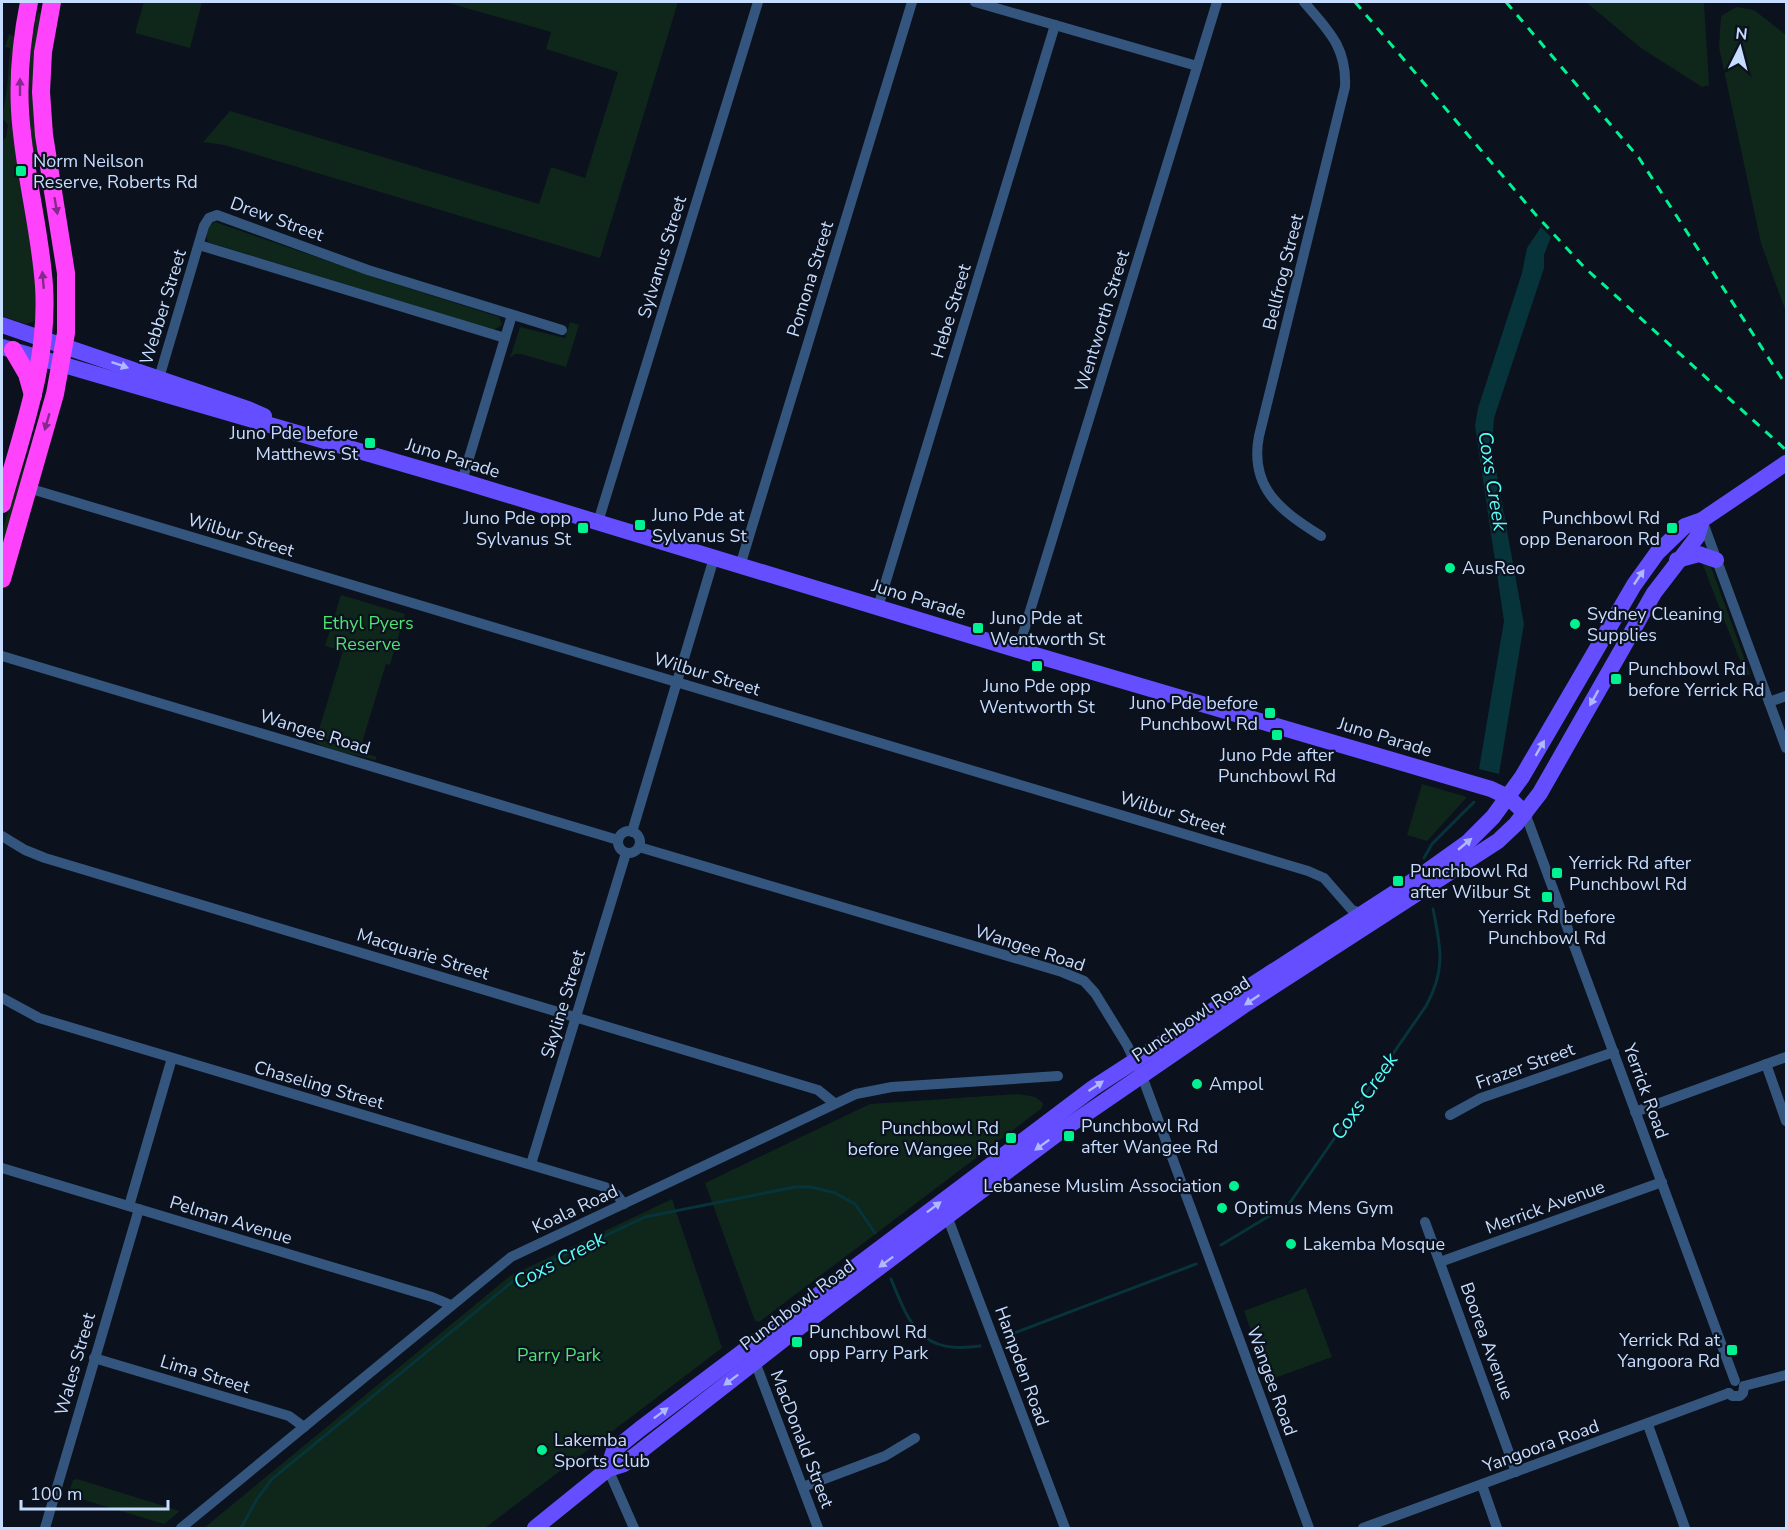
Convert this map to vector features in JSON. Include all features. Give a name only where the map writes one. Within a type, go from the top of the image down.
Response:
[{"type":"highway","points":[[2,499],[33,395],[42,359],[44,338],[43,274],[20,110],[20,63],[29,2]]},
{"type":"highway","points":[[2,579],[62,365],[65,346],[66,273],[44,135],[41,92],[43,52],[52,2]]},
{"type":"highway","points":[[7,348],[31,383],[33,395]]},
{"type":"main road","name":"Juno Parade","points":[[2,325],[248,409],[295,432]]},
{"type":"main road","name":"Juno Parade","points":[[7,348],[246,420],[462,481],[1018,650],[1491,789],[1508,797],[1525,813]]},
{"type":"main road","name":"Punchbowl Road","points":[[608,1469],[614,1450],[640,1429],[1015,1145],[1135,1060],[1451,855],[1479,831],[1508,797],[1532,761],[1641,573],[1685,526],[1702,520],[1784,464]]},
{"type":"main road","name":"Punchbowl Road","points":[[535,1528],[608,1469],[624,1464],[754,1362],[1061,1131],[1288,977],[1488,848],[1525,813],[1552,773],[1654,593],[1676,560],[1696,537],[1702,520]]},
{"type":"main road","points":[[1676,560],[1699,554],[1716,560]]},
{"type":"street","name":"Sylvanus Street","points":[[598,522],[758,2]]},
{"type":"street","name":"Pomona Street","points":[[740,566],[912,2]]},
{"type":"street","points":[[975,2],[1197,66]]},
{"type":"street","name":"Wentworth Street","points":[[1018,650],[1217,2]]},
{"type":"street","name":"Bellfrog Street","points":[[1304,2],[1330,33],[1342,52],[1345,87],[1263,420],[1256,462],[1264,486],[1276,503],[1295,520],[1321,536]]},
{"type":"street","name":"Hebe Street","points":[[878,607],[1055,26]]},
{"type":"street","name":"Drew Street","points":[[199,245],[206,221],[212,216],[220,216],[369,270],[562,330]]},
{"type":"street","points":[[199,245],[505,338]]},
{"type":"street","name":"Webber Street","points":[[159,378],[199,245]]},
{"type":"street","points":[[462,481],[512,315]]},
{"type":"street","name":"Wilbur Street","points":[[28,488],[1308,871],[1324,878],[1352,910],[1363,914]]},
{"type":"street","points":[[1702,520],[1786,748]]},
{"type":"street","points":[[632,832],[714,558]]},
{"type":"street","name":"Wangee Road","points":[[2,656],[618,840]]},
{"type":"street","points":[[1769,702],[1786,696]]},
{"type":"street","name":"Yerrick Road","points":[[1525,813],[1635,1112],[1739,1383]]},
{"type":"street","points":[[625,832],[632,832],[638,836],[639,847],[635,851],[626,853],[619,846],[618,840],[625,832]]},
{"type":"street","name":"Macquarie Street","points":[[2,836],[45,858],[818,1090],[834,1103]]},
{"type":"street","name":"Wangee Road","points":[[639,847],[1084,981],[1095,993],[1142,1076],[1309,1528]]},
{"type":"street","name":"Skyline Street","points":[[531,1164],[626,853]]},
{"type":"street","name":"Chaseling Street","points":[[2,998],[39,1018],[605,1187],[617,1195],[624,1204]]},
{"type":"street","name":"Frazer Street","points":[[1450,1115],[1481,1098],[1614,1052]]},
{"type":"street","points":[[1635,1112],[1786,1057]]},
{"type":"street","name":"Wales Street","points":[[45,1528],[94,1358],[172,1059]]},
{"type":"street","points":[[1766,1064],[1786,1121]]},
{"type":"street","name":"Koala Road","points":[[181,1528],[511,1257],[834,1103],[867,1091],[892,1087],[1058,1076]]},
{"type":"street","name":"Pelman Avenue","points":[[2,1168],[432,1297],[451,1305]]},
{"type":"street","name":"Merrick Avenue","points":[[1440,1262],[1662,1182]]},
{"type":"street","name":"Hampden Road","points":[[947,1216],[1065,1528]]},
{"type":"street","name":"Boorea Avenue","points":[[1425,1222],[1516,1472]]},
{"type":"street","name":"Lima Street","points":[[94,1358],[289,1416],[304,1427]]},
{"type":"street","name":"MacDonald Street","points":[[754,1362],[818,1528]]},
{"type":"street","points":[[1739,1383],[1786,1375]]},
{"type":"street","name":"Yangoora Road","points":[[1363,1528],[1648,1425],[1729,1393],[1735,1397],[1740,1396],[1744,1391],[1739,1383]]},
{"type":"street","points":[[1648,1425],[1685,1528]]},
{"type":"street","points":[[803,1487],[885,1456],[915,1438]]},
{"type":"street","points":[[608,1469],[634,1528]]},
{"type":"street","points":[[1482,1485],[1497,1528]]},
{"type":"green space","points":[[144,2],[202,2],[190,48],[135,33]]},
{"type":"green space","points":[[445,2],[678,2],[600,258],[224,145],[203,142],[230,111],[539,204],[551,167],[585,178],[618,72],[546,49],[551,32]]},
{"type":"green space","points":[[1586,2],[1704,2],[1709,85],[1702,87],[1641,48]]},
{"type":"green space","points":[[1736,7],[1754,10],[1786,35],[1786,312],[1761,243],[1719,47],[1721,16]]},
{"type":"green space","points":[[38,12],[41,13],[39,159],[34,160],[30,122],[29,67]]},
{"type":"green space","points":[[9,34],[15,37],[37,302],[35,321],[26,324],[2,316],[2,141],[6,137],[8,125],[2,118],[10,48],[5,47]]},
{"type":"green space","points":[[215,222],[499,317],[502,325],[494,330],[208,242],[207,231]]},
{"type":"green space","points":[[570,322],[579,325],[566,367],[521,354],[515,354],[510,358],[520,327],[565,338]]},
{"type":"green space","points":[[27,457],[29,458],[2,550],[2,531]]},
{"type":"green space","points":[[1701,560],[1710,564],[1750,674],[1746,676]]},
{"type":"green space","name":"Ethyl Pyers Reserve","points":[[341,595],[405,614],[390,665],[386,664],[360,749],[317,736],[343,651],[325,646]]},
{"type":"green space","points":[[311,737],[377,757],[375,760],[331,749]]},
{"type":"green space","points":[[1422,784],[1467,797],[1427,841],[1407,835]]},
{"type":"green space","points":[[1019,1094],[1035,1097],[1043,1103],[1042,1108],[759,1322],[755,1321],[705,1183],[870,1104]]},
{"type":"green space","name":"Parry Park","points":[[672,1199],[722,1348],[485,1528],[204,1528],[510,1276]]},
{"type":"green space","points":[[1306,1288],[1332,1357],[1269,1380],[1244,1311]]},
{"type":"green space","points":[[77,1479],[180,1511],[164,1524],[68,1495],[73,1480]]},
{"type":"water","points":[[1541,227],[1551,237],[1544,255],[1544,268],[1494,418],[1492,448],[1524,624],[1499,774],[1479,769],[1504,621],[1475,426],[1478,408],[1522,273],[1527,248]]},
{"type":"waterway","name":"Coxs Creek","points":[[1424,858],[1432,844],[1474,802]]},
{"type":"waterway","name":"Coxs Creek","points":[[1221,1245],[1289,1204],[1426,1006],[1437,981],[1440,959],[1433,909]]},
{"type":"waterway","name":"Coxs Creek","points":[[241,1528],[257,1499],[272,1479],[518,1277],[645,1217],[795,1187],[811,1187],[835,1193],[855,1204],[875,1233]]},
{"type":"waterway","name":"Coxs Creek","points":[[1012,1334],[1196,1264]]},
{"type":"waterway","name":"Coxs Creek","points":[[891,1279],[912,1324],[921,1334],[944,1346],[980,1346]]},
{"type":"railway","points":[[1355,2],[1536,215],[1584,267],[1786,450]]},
{"type":"railway","points":[[1506,2],[1639,158],[1786,385]]},
{"type":"place","name":"Norm Neilson Reserve, Roberts Rd","points":[[21,171]]},
{"type":"place","name":"Juno Pde before Matthews St","points":[[370,443]]},
{"type":"place","name":"Juno Pde at Sylvanus St","points":[[640,525]]},
{"type":"place","name":"Juno Pde opp Sylvanus St","points":[[583,528]]},
{"type":"place","name":"Punchbowl Rd opp Benaroon Rd","points":[[1672,528]]},
{"type":"place","name":"AusReo","points":[[1450,568]]},
{"type":"place","name":"Sydney Cleaning Supplies","points":[[1575,624]]},
{"type":"place","name":"Juno Pde at Wentworth St","points":[[978,628]]},
{"type":"place","name":"Juno Pde opp Wentworth St","points":[[1037,666]]},
{"type":"place","name":"Punchbowl Rd before Yerrick Rd","points":[[1616,679]]},
{"type":"place","name":"Juno Pde before Punchbowl Rd","points":[[1270,713]]},
{"type":"place","name":"Juno Pde after Punchbowl Rd","points":[[1277,735]]},
{"type":"place","name":"Yerrick Rd after Punchbowl Rd","points":[[1557,873]]},
{"type":"place","name":"Punchbowl Rd after Wilbur St","points":[[1398,881]]},
{"type":"place","name":"Yerrick Rd before Punchbowl Rd","points":[[1547,897]]},
{"type":"place","name":"Ampol","points":[[1197,1084]]},
{"type":"place","name":"Punchbowl Rd after Wangee Rd","points":[[1069,1136]]},
{"type":"place","name":"Punchbowl Rd before Wangee Rd","points":[[1011,1138]]},
{"type":"place","name":"Lebanese Muslim Association","points":[[1234,1186]]},
{"type":"place","name":"Optimus Mens Gym","points":[[1222,1208]]},
{"type":"place","name":"Lakemba Mosque","points":[[1291,1244]]},
{"type":"place","name":"Punchbowl Rd opp Parry Park","points":[[797,1342]]},
{"type":"place","name":"Yerrick Rd at Yangoora Rd","points":[[1732,1350]]},
{"type":"place","name":"Lakemba Sports Club","points":[[542,1450]]}]
